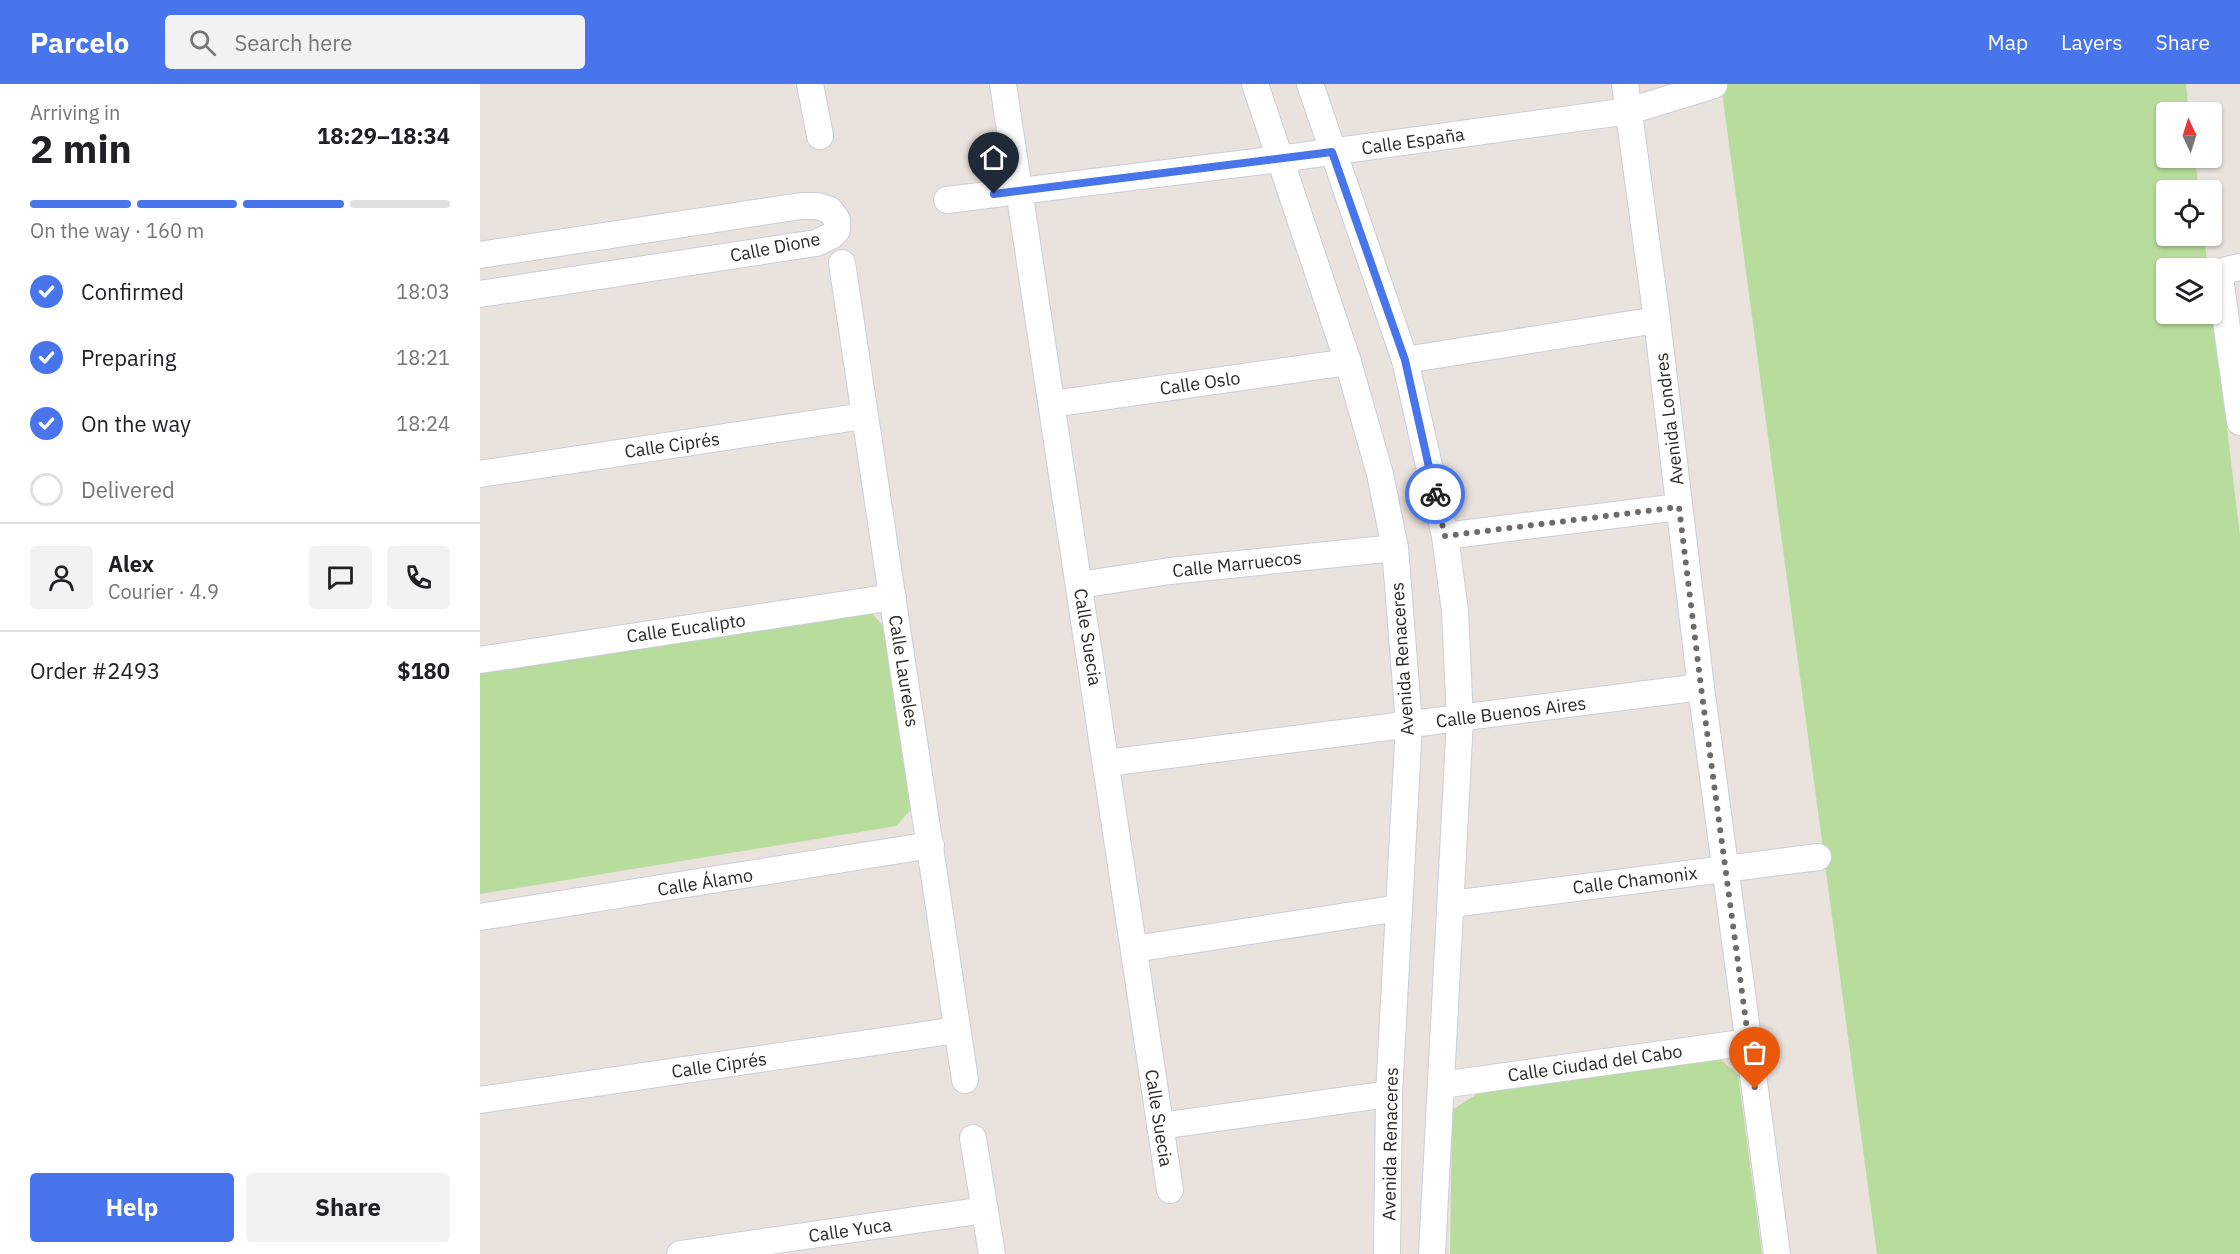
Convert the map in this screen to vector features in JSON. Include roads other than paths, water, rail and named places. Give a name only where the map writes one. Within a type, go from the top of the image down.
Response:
[{"type":"street","points":[[810,84],[820,135]]},
{"type":"street","name":"Calle Suecia","points":[[1002,84],[1080,585],[1170,1190]]},
{"type":"street","name":"Avenida Renaceres","points":[[1255,84],[1348,362],[1380,474],[1395,548],[1409,724],[1389,1094],[1388,1254]]},
{"type":"street","points":[[1310,84],[1405,360],[1445,536],[1455,611],[1460,719],[1432,1254]]},
{"type":"street","name":"Avenida Londres","points":[[1625,84],[1657,320],[1701,687],[1777,1254]]},
{"type":"street","name":"Calle España","points":[[947,200],[1280,159],[1629,111],[1714,86]]},
{"type":"street","name":"Calle Dione","points":[[480,255],[801,206],[817,206],[830,210],[837,220],[837,230],[831,236],[816,243],[480,294]]},
{"type":"street","name":"Calle Laureles","points":[[842,263],[965,1080]]},
{"type":"street","points":[[2240,267],[2227,270],[2221,278],[2240,422]]},
{"type":"street","points":[[1405,360],[1657,320]]},
{"type":"street","name":"Calle Oslo","points":[[1052,404],[1348,362]]},
{"type":"street","name":"Calle Ciprés","points":[[480,474],[864,417]]},
{"type":"street","points":[[1445,536],[1679,507]]},
{"type":"street","name":"Calle Marruecos","points":[[1080,585],[1170,571],[1395,548]]},
{"type":"street","name":"Calle Eucalipto","points":[[480,660],[893,597]]},
{"type":"street","name":"Calle Buenos Aires","points":[[1107,763],[1701,687]]},
{"type":"street","name":"Calle Álamo","points":[[480,917],[931,845]]},
{"type":"street","name":"Calle Chamonix","points":[[1452,904],[1818,857]]},
{"type":"street","points":[[1134,950],[1400,908]]},
{"type":"street","name":"Calle Ciprés","points":[[480,1100],[957,1030]]},
{"type":"street","name":"Calle Ciudad del Cabo","points":[[1441,1084],[1749,1042]]},
{"type":"street","points":[[1160,1126],[1389,1094]]},
{"type":"street","points":[[973,1138],[992,1254]]},
{"type":"street","name":"Calle Yuca","points":[[680,1254],[985,1210]]}]
